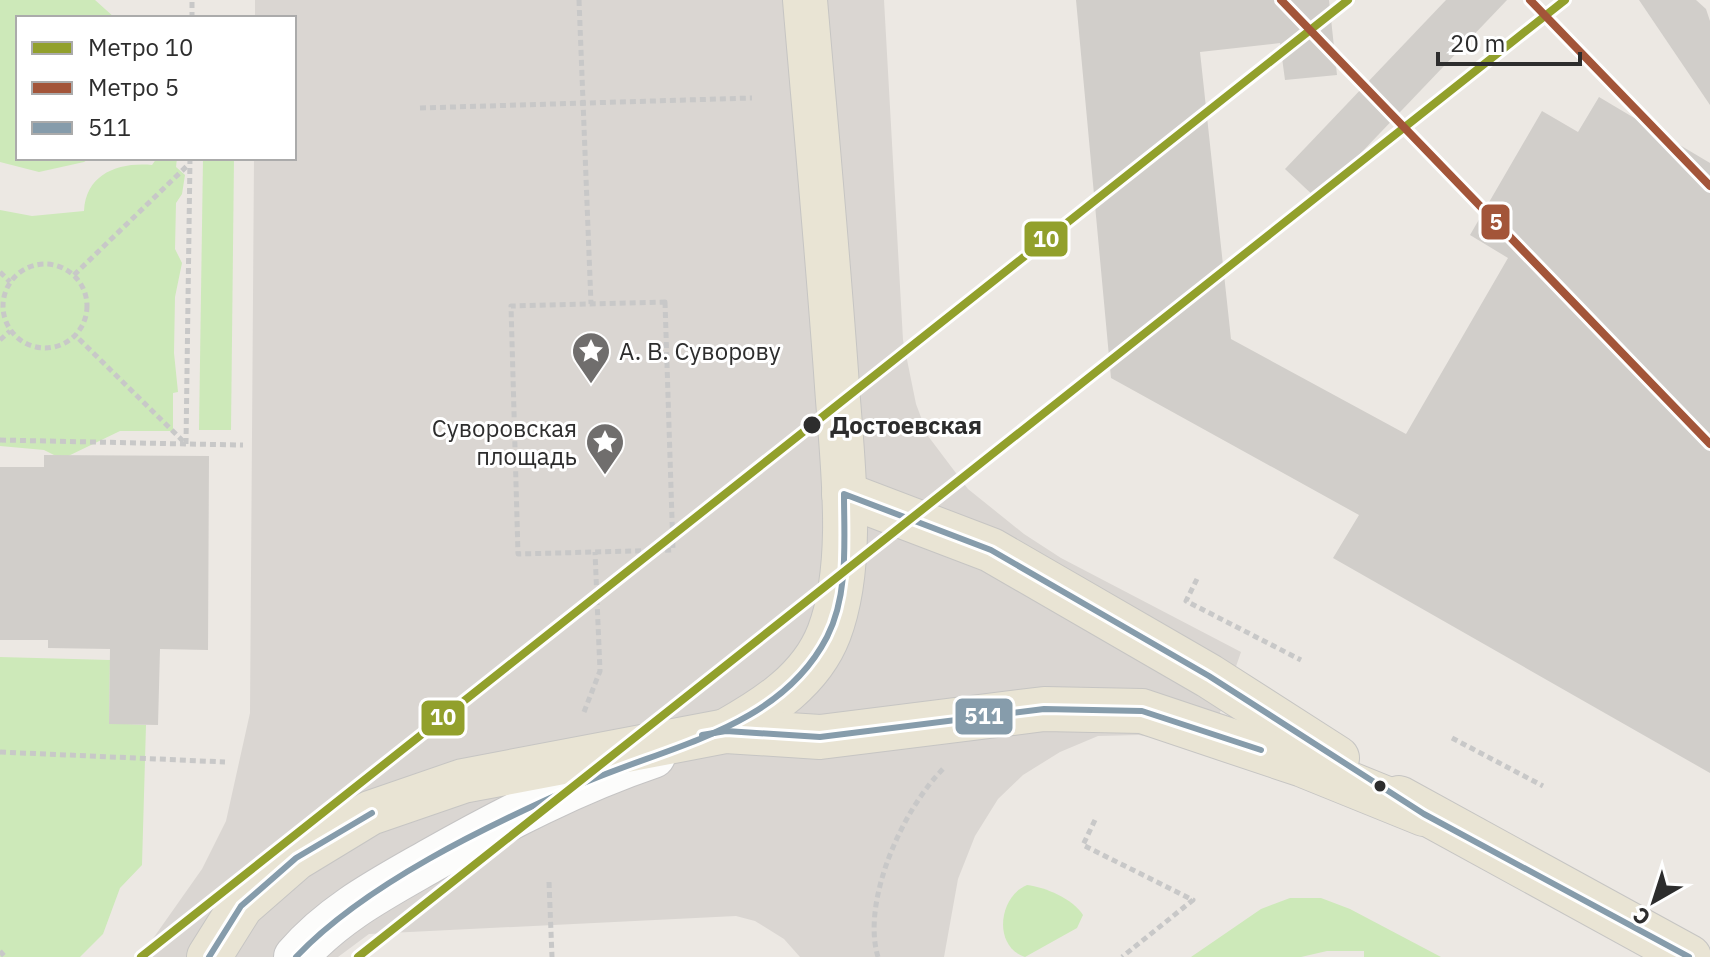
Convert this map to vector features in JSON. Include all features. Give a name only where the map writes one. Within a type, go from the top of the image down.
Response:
[{"type":"main road","points":[[726,731],[783,695],[808,668],[829,635],[838,597],[844,494],[824,198],[805,0]]},
{"type":"main road","points":[[844,494],[991,550],[1209,676],[1424,814],[1689,957]]},
{"type":"main road","points":[[209,957],[241,906],[296,858],[370,813],[463,781],[726,731],[820,737],[1044,709],[1142,711],[1303,765],[1424,814]]},
{"type":"street","points":[[296,957],[319,930],[348,909],[488,828],[629,764],[726,731]]},
{"type":"path","points":[[579,0],[591,304]]},
{"type":"path","points":[[420,108],[752,98]]},
{"type":"path","points":[[74,275],[190,160]]},
{"type":"path","points":[[186,444],[190,160]]},
{"type":"path","points":[[40,264],[58,266],[74,275],[84,289],[87,305],[84,321],[75,335],[60,346],[42,348],[24,343],[10,331],[3,315],[3,298],[10,282],[23,270],[40,264]]},
{"type":"path","points":[[0,272],[10,282]]},
{"type":"path","points":[[665,302],[673,550],[595,552],[518,554],[511,306],[665,302]]},
{"type":"path","points":[[0,340],[10,331]]},
{"type":"path","points":[[75,335],[186,444]]},
{"type":"path","points":[[0,440],[243,445]]},
{"type":"path","points":[[582,715],[600,671],[595,552]]},
{"type":"path","points":[[1197,579],[1186,601],[1301,660]]},
{"type":"path","points":[[1452,738],[1543,786]]},
{"type":"path","points":[[0,752],[225,762]]},
{"type":"path","points":[[878,957],[872,937],[885,868],[923,789],[953,759]]},
{"type":"path","points":[[1095,820],[1083,845],[1193,900],[1122,957]]},
{"type":"path","points":[[549,882],[552,957]]},
{"type":"path","points":[[0,951],[5,957]]},
{"type":"green space","points":[[0,0],[95,0],[113,16],[16,16],[16,160],[87,160],[39,172],[0,162]]},
{"type":"green space","points":[[156,160],[177,160],[176,167],[185,175],[182,194],[176,203],[175,249],[182,263],[175,297],[174,353],[178,392],[173,393],[173,431],[120,431],[62,459],[44,450],[0,446],[0,210],[32,216],[84,211],[86,198],[97,179],[116,168],[152,165]]},
{"type":"green space","points":[[203,160],[234,160],[231,430],[199,430]]},
{"type":"green space","points":[[0,657],[110,660],[109,723],[146,725],[142,865],[120,888],[103,934],[80,957],[0,957]]},
{"type":"green space","points":[[1027,885],[1058,895],[1083,915],[1077,928],[1025,957],[1015,952],[1008,943],[1003,922],[1010,900]]},
{"type":"green space","points":[[1290,898],[1321,898],[1350,909],[1441,957],[1364,957],[1364,951],[1327,951],[1301,957],[1191,957],[1261,909]]},
{"type":"shaded area","name":"Суворовская площадь","points":[[255,0],[884,0],[903,340],[916,404],[928,436],[968,489],[1024,534],[1061,558],[1241,652],[1206,753],[1179,743],[1139,735],[1098,736],[1060,752],[1023,775],[998,799],[975,836],[958,879],[944,957],[800,957],[784,939],[755,921],[736,916],[369,934],[338,957],[140,957],[202,869],[226,821],[250,713],[254,160],[296,160],[296,16],[255,16]]},
{"type":"building","points":[[1076,0],[1329,0],[1337,75],[1285,80],[1280,43],[1200,52],[1231,339],[1406,434],[1508,258],[1470,235],[1542,111],[1578,132],[1599,97],[1710,163],[1710,773],[1333,558],[1359,515],[1111,378]]},
{"type":"building","points":[[1446,0],[1507,0],[1317,199],[1285,169]]},
{"type":"building","points":[[1639,0],[1696,0],[1706,9],[1710,21],[1710,105]]},
{"type":"building","points":[[44,455],[209,456],[208,650],[160,649],[158,725],[109,724],[110,649],[48,648],[48,640],[0,640],[0,467],[44,467]]},
{"type":"metro line","name":"5","points":[[1281,0],[1710,444]]},
{"type":"metro line","name":"10","points":[[141,957],[1348,0]]},
{"type":"metro line","name":"5","points":[[1530,0],[1710,186]]},
{"type":"metro line","name":"10","points":[[358,957],[1565,0]]},
{"type":"transit line","name":"511","points":[[296,957],[356,905],[467,838],[579,785],[718,731],[780,694],[806,668],[827,637],[834,620],[844,567],[844,494],[991,550],[1209,676],[1424,814],[1689,957]]},
{"type":"transit line","name":"511","points":[[702,735],[726,731],[820,737],[1044,709],[1142,711],[1261,750]]},
{"type":"transit line","name":"511","points":[[209,957],[241,906],[296,858],[372,813]]},
{"type":"place","name":"А. В. Суворову","points":[[591,385]]},
{"type":"place","name":"Достоевская","points":[[812,425]]},
{"type":"place","name":"Суворовская площадь","points":[[605,476]]}]
